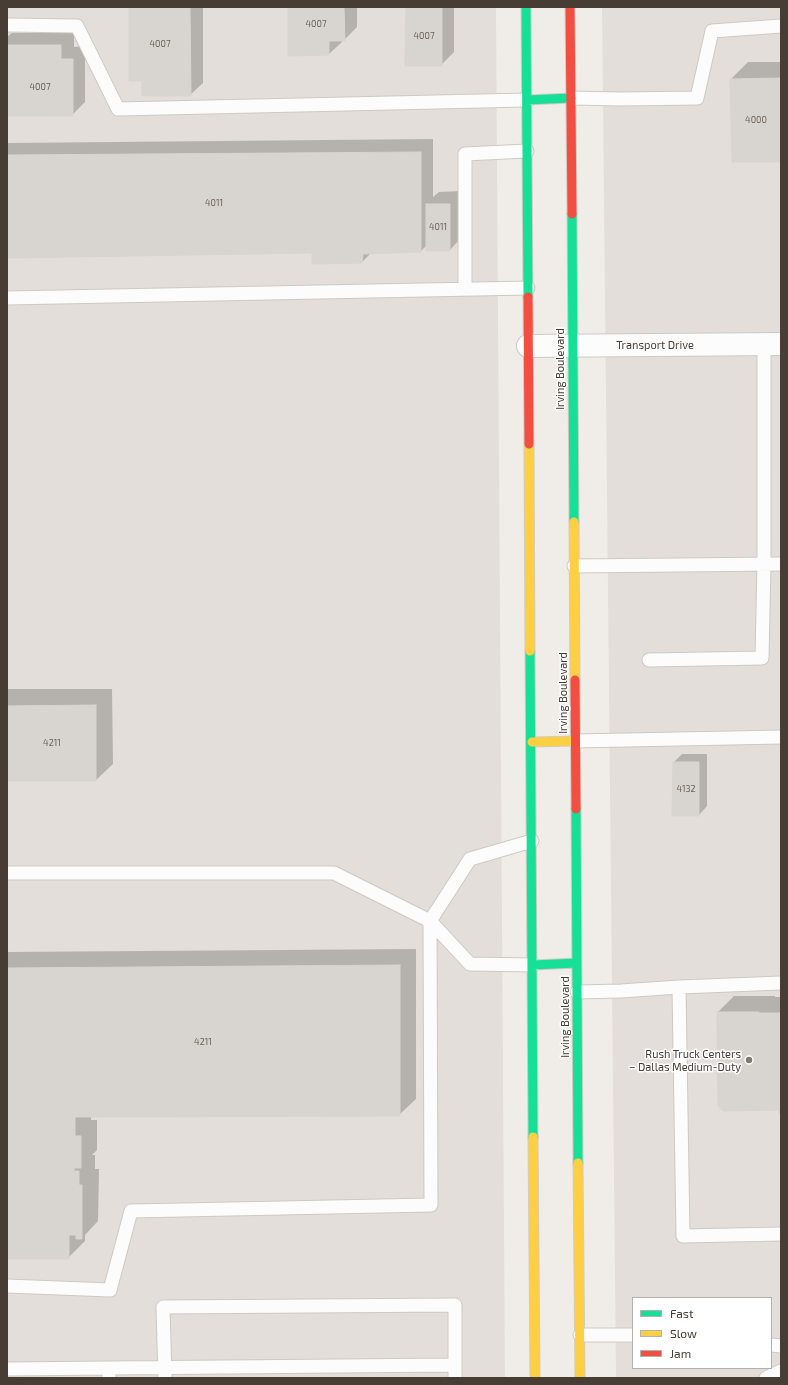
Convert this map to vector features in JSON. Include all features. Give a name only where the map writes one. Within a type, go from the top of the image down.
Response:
[{"type":"main road","points":[[526,7],[535,1378]]},
{"type":"main road","name":"Irving Boulevard","points":[[570,7],[580,1378]]},
{"type":"main road","points":[[527,100],[570,98]]},
{"type":"main road","points":[[532,742],[575,741]]},
{"type":"main road","points":[[533,965],[577,963]]},
{"type":"street","name":"Transport Drive","points":[[528,346],[772,344]]},
{"type":"lane","points":[[7,25],[77,26],[118,109],[527,100]]},
{"type":"lane","points":[[570,98],[697,98],[712,31],[781,26]]},
{"type":"lane","points":[[465,289],[465,154],[527,151]]},
{"type":"lane","points":[[7,298],[528,288]]},
{"type":"lane","points":[[649,660],[762,658],[772,344]]},
{"type":"lane","points":[[574,566],[781,564]]},
{"type":"lane","points":[[575,741],[781,737]]},
{"type":"lane","points":[[7,1286],[110,1290],[131,1211],[431,1205],[430,922],[470,858],[532,841]]},
{"type":"lane","points":[[7,873],[334,873],[430,922],[470,964],[533,965]]},
{"type":"lane","points":[[577,992],[781,983]]},
{"type":"lane","points":[[679,987],[683,1236],[781,1234]]},
{"type":"lane","points":[[165,1373],[163,1307],[455,1305],[455,1378]]},
{"type":"lane","points":[[580,1334],[632,1335]]},
{"type":"lane","points":[[7,1369],[109,1373],[165,1373],[455,1365]]},
{"type":"lane","points":[[766,1378],[781,1371]]},
{"type":"shaded area","points":[[7,7],[496,7],[505,1378],[7,1378]]},
{"type":"shaded area","points":[[602,7],[781,7],[781,1378],[616,1378]]},
{"type":"building","points":[[129,7],[190,7],[191,96],[142,96],[142,81],[129,81]]},
{"type":"building","points":[[288,7],[344,7],[345,41],[329,41],[329,55],[288,56]]},
{"type":"building","points":[[406,7],[442,7],[442,66],[405,66]]},
{"type":"building","points":[[7,45],[61,45],[61,59],[73,59],[73,116],[7,116]]},
{"type":"building","points":[[781,78],[781,162],[732,162],[730,79]]},
{"type":"building","points":[[421,152],[421,252],[363,254],[362,263],[312,264],[312,253],[7,258],[7,155]]},
{"type":"building","points":[[426,204],[450,204],[450,251],[426,251]]},
{"type":"building","points":[[96,705],[96,781],[7,781],[7,706]]},
{"type":"building","points":[[673,762],[699,762],[699,816],[672,816]]},
{"type":"building","points":[[400,965],[400,1116],[75,1117],[75,1136],[81,1136],[81,1168],[74,1168],[74,1171],[79,1171],[79,1185],[82,1185],[82,1239],[76,1239],[76,1235],[69,1235],[69,1259],[7,1259],[7,968]]},
{"type":"building","name":"Rush Truck Centers – Dallas Medium-Duty","points":[[717,1012],[781,1013],[781,1113],[779,1113],[779,1110],[723,1111],[718,1106]]},
{"type":"traffic: fast","points":[[526,7],[528,297]]},
{"type":"traffic: fast","points":[[527,100],[571,98]]},
{"type":"traffic: fast","points":[[572,214],[574,522]]},
{"type":"traffic: fast","points":[[530,651],[533,1137]]},
{"type":"traffic: fast","points":[[576,809],[578,1163]]},
{"type":"traffic: fast","points":[[533,965],[577,963]]},
{"type":"traffic: slow","points":[[529,444],[530,651]]},
{"type":"traffic: slow","points":[[574,522],[575,680]]},
{"type":"traffic: slow","points":[[532,742],[575,741]]},
{"type":"traffic: slow","points":[[533,1137],[535,1378]]},
{"type":"traffic: slow","points":[[578,1163],[580,1378]]},
{"type":"traffic: jam","points":[[570,7],[572,214]]},
{"type":"traffic: jam","points":[[528,297],[529,444]]},
{"type":"traffic: jam","points":[[575,680],[576,809]]},
{"type":"place","name":"Rush Truck Centers – Dallas Medium-Duty","points":[[749,1060]]}]
